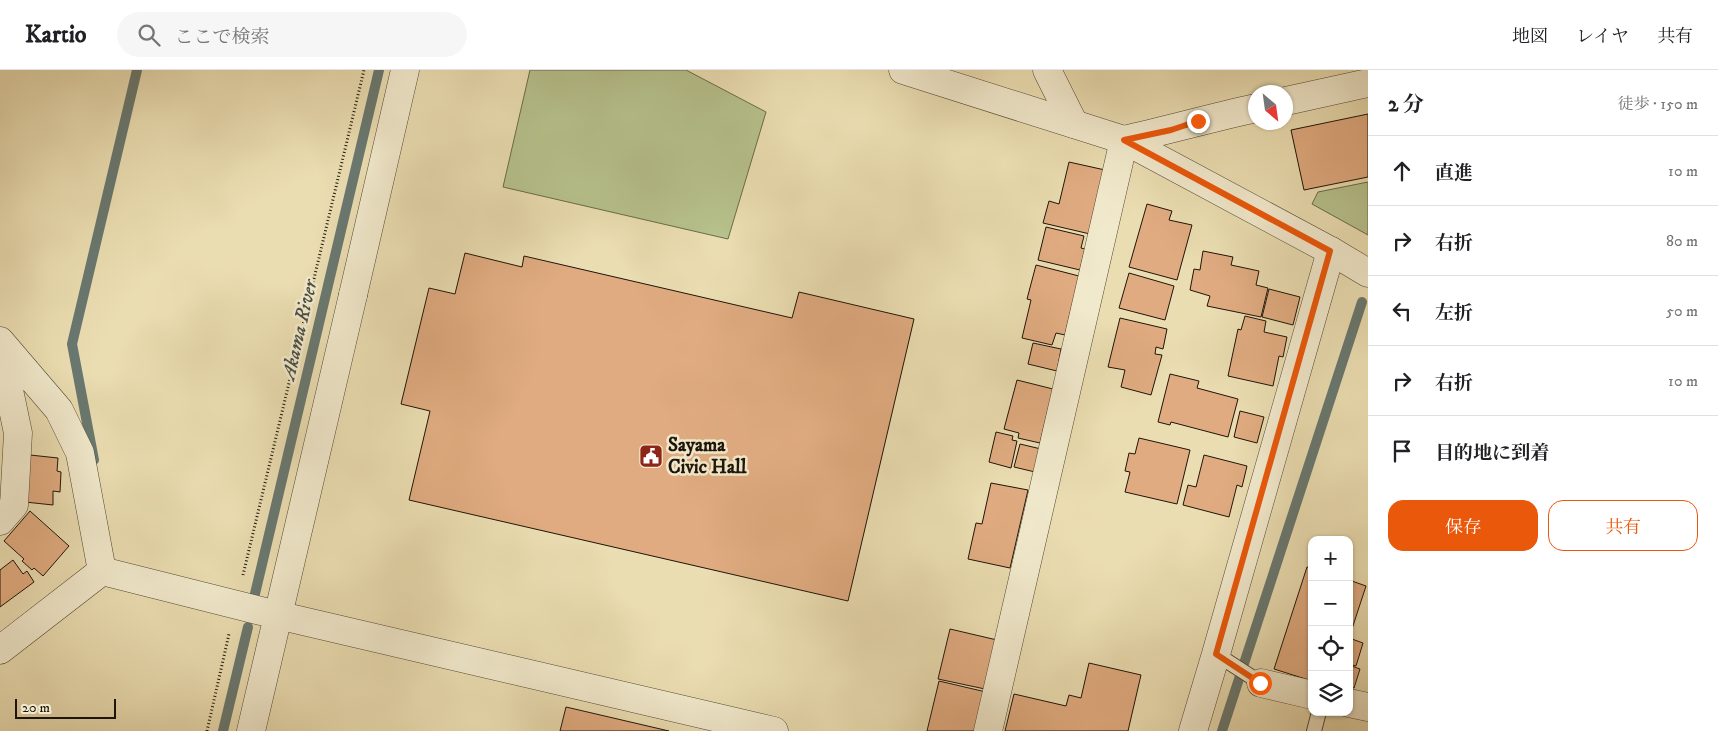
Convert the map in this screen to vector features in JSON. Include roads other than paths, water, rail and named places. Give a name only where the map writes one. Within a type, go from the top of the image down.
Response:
[{"type":"street","points":[[251,731],[405,70]]},
{"type":"street","points":[[903,70],[1124,140],[1368,273]]},
{"type":"street","points":[[1047,70],[1074,124]]},
{"type":"street","points":[[1293,99],[1368,82]]},
{"type":"street","points":[[1124,140],[1248,110]]},
{"type":"street","points":[[988,731],[1124,140]]},
{"type":"street","points":[[1193,731],[1330,251]]},
{"type":"street","points":[[0,340],[59,410],[80,453],[102,571]]},
{"type":"street","points":[[0,357],[4,366],[18,433],[14,505],[0,521]]},
{"type":"street","points":[[102,571],[278,615],[774,731]]},
{"type":"street","points":[[0,650],[102,571]]},
{"type":"street","points":[[1260,683],[1308,694]]},
{"type":"street","points":[[1353,704],[1368,707]]},
{"type":"lane","points":[[1216,654],[1260,683]]},
{"type":"lane","points":[[1314,731],[1318,716]]},
{"type":"waterway","points":[[94,460],[72,344],[137,70]]},
{"type":"waterway","name":"Akama River","points":[[254,598],[379,70]]},
{"type":"waterway","points":[[1222,731],[1362,302]]},
{"type":"waterway","name":"Akama River","points":[[223,731],[248,627]]},
{"type":"place","name":"Sayama Civic Hall","points":[[651,456]]}]
